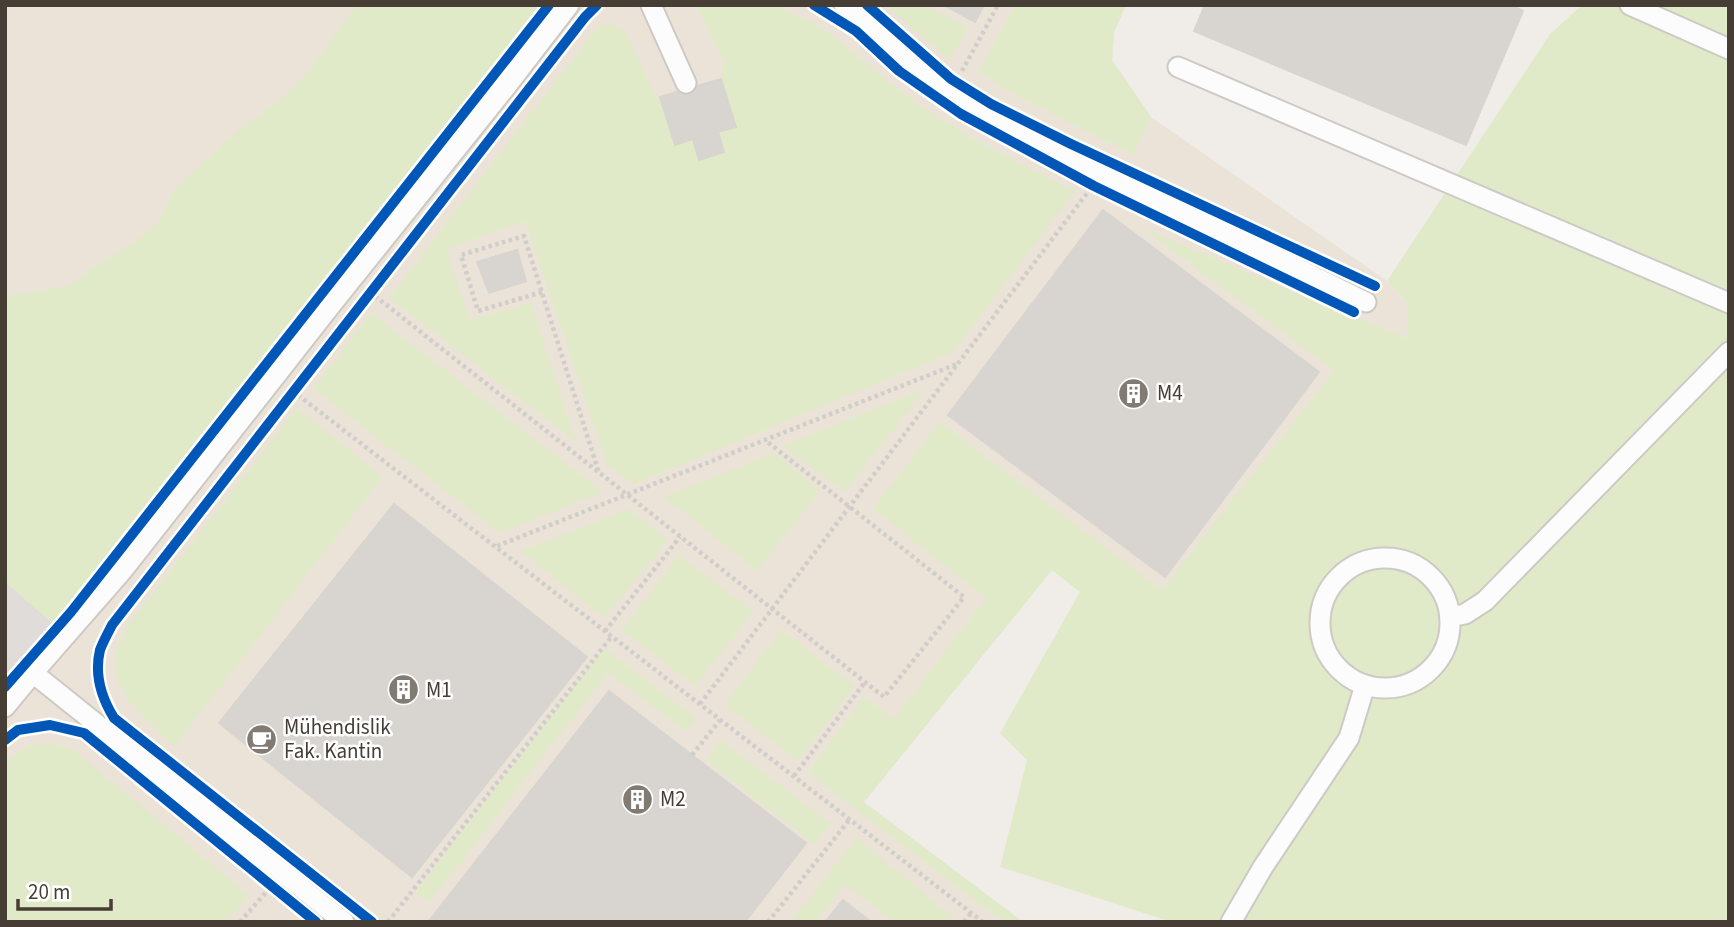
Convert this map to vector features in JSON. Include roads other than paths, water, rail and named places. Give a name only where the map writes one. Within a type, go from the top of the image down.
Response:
[{"type":"lane","points":[[5,707],[123,570],[569,5]]},
{"type":"lane","points":[[651,5],[686,83]]},
{"type":"lane","points":[[844,5],[941,86],[1002,124],[1366,302]]},
{"type":"lane","points":[[1630,5],[1729,49]]},
{"type":"lane","points":[[1178,67],[1729,303]]},
{"type":"lane","points":[[1450,617],[1465,614],[1485,601],[1729,352]]},
{"type":"lane","points":[[1375,558],[1396,559],[1416,565],[1433,579],[1444,596],[1450,617],[1448,638],[1440,657],[1427,673],[1408,684],[1386,688],[1364,685],[1345,675],[1330,659],[1321,639],[1319,617],[1325,595],[1337,578],[1355,565],[1375,558]]},
{"type":"lane","points":[[33,673],[344,922]]},
{"type":"lane","points":[[1231,922],[1263,867],[1349,738],[1364,685]]},
{"type":"place","name":"M4","points":[[1134,393]]},
{"type":"place","name":"M1","points":[[403,690]]},
{"type":"place","name":"Mühendislik Fak. Kantin","points":[[261,739]]},
{"type":"place","name":"M2","points":[[637,799]]}]
